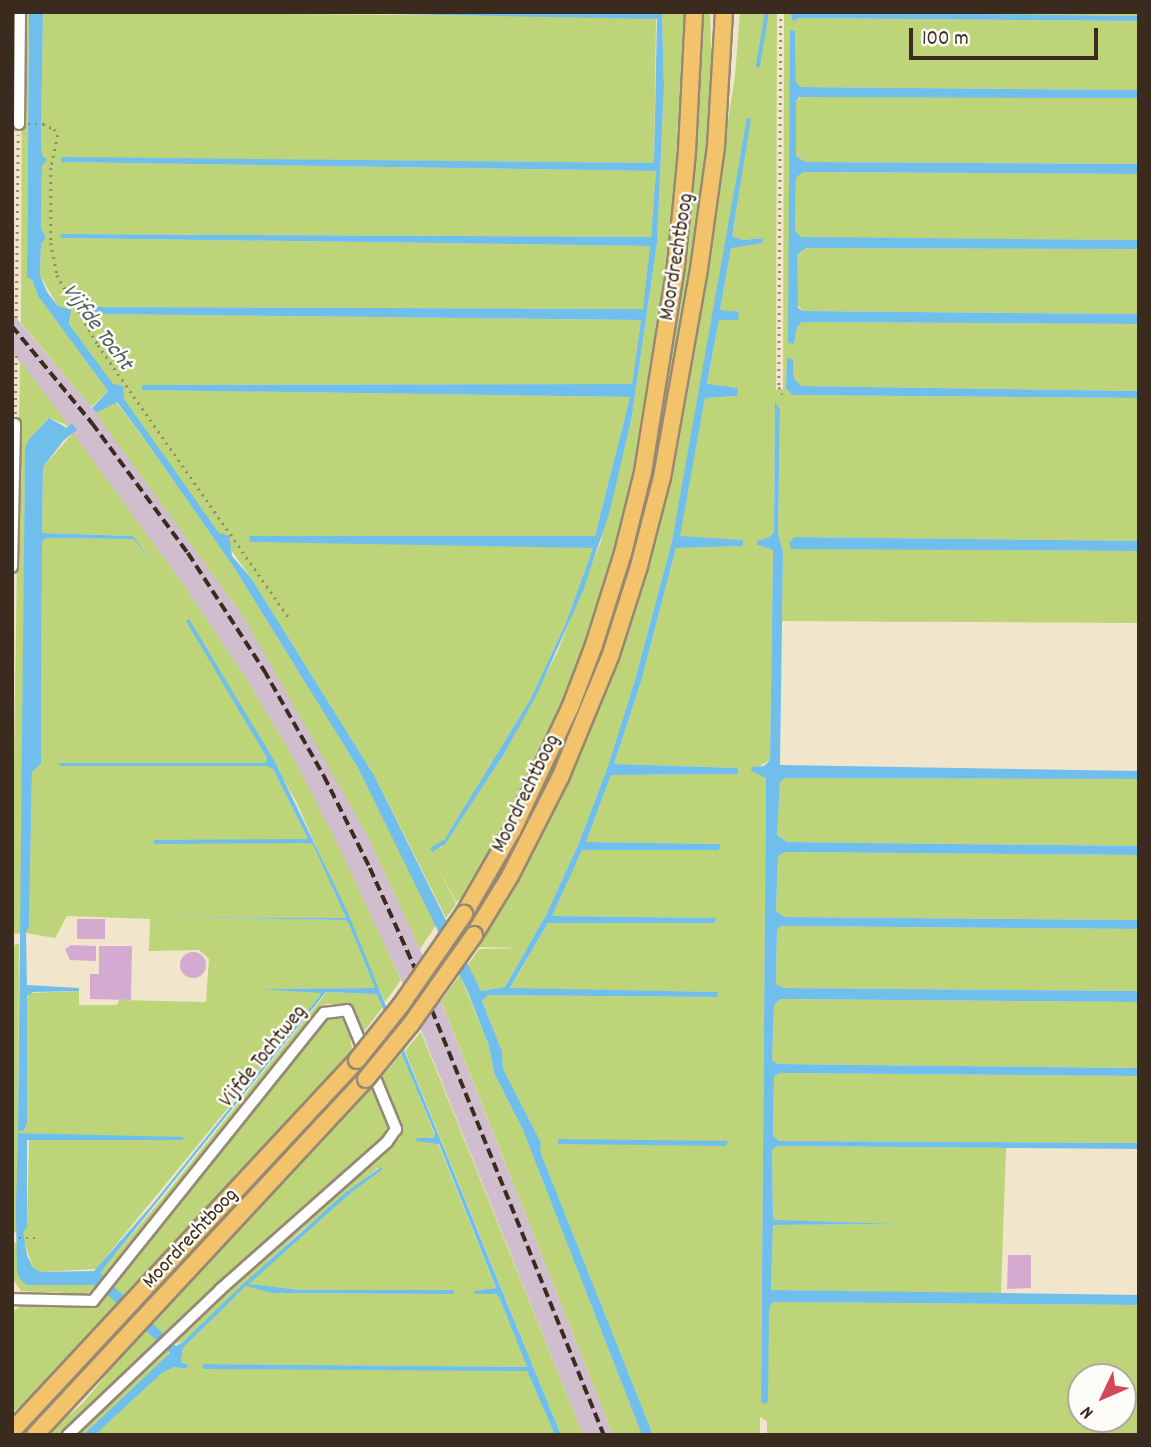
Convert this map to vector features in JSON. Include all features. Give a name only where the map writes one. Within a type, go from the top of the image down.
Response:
[{"type":"main road","name":"Moordrechtboog","points":[[12,1431],[357,1060],[401,1005],[464,914],[513,831],[554,743],[594,645],[623,553],[643,472],[676,266],[688,151],[694,12]]},
{"type":"main road","name":"Moordrechtboog","points":[[35,1435],[366,1079],[411,1024],[474,935],[510,876],[560,778],[611,653],[639,566],[662,477],[701,256],[719,113],[724,12]]},
{"type":"street","points":[[20,12],[23,124]]},
{"type":"street","points":[[12,567],[15,424]]},
{"type":"street","name":"Vijfde Tochtweg","points":[[12,1299],[93,1301],[324,1013],[347,1010],[396,1129],[387,1142],[220,1290],[68,1435]]},
{"type":"path","points":[[781,12],[779,387],[782,394]]},
{"type":"path","points":[[16,317],[15,240],[23,124],[43,124],[54,129],[58,135],[51,169],[51,243],[57,275],[98,345],[290,619]]},
{"type":"path","points":[[15,424],[16,355]]},
{"type":"path","points":[[13,1238],[35,1238]]},
{"type":"shaded area","points":[[12,313],[96,413],[243,616],[367,835],[420,949],[613,1435],[583,1435],[400,977],[294,759],[249,683],[183,584],[12,352]]},
{"type":"green space","points":[[22,12],[29,12],[27,276],[32,280],[38,296],[108,391],[91,407],[21,323]]},
{"type":"green space","points":[[43,12],[656,17],[654,163],[62,158],[62,162],[656,171],[651,237],[60,234],[62,238],[650,246],[644,309],[90,307],[90,314],[641,320],[632,384],[142,385],[143,390],[630,397],[595,536],[249,536],[593,548],[565,625],[530,700],[444,840],[438,845],[441,848],[504,754],[557,653],[600,544],[632,416],[657,243],[664,87],[662,12],[688,12],[684,99],[668,274],[647,409],[615,555],[579,665],[545,748],[468,894],[456,902],[437,865],[456,904],[446,918],[375,777],[251,578],[69,324],[71,316],[58,306],[40,275],[41,244],[46,238],[41,228],[42,166],[46,161],[42,155],[41,141]]},
{"type":"green space","points":[[702,12],[710,12],[713,115],[704,187],[655,475],[629,580],[562,759],[502,874],[469,929],[466,923],[527,817],[583,695],[605,636],[640,516],[668,376],[679,303],[692,183]]},
{"type":"green space","points":[[740,12],[777,12],[776,390],[783,389],[784,12],[790,12],[793,22],[797,18],[1139,21],[1139,90],[799,87],[796,82],[795,32],[794,344],[797,327],[802,322],[1139,324],[1139,391],[802,386],[794,379],[793,360],[787,359],[786,388],[792,395],[1139,398],[1139,541],[794,537],[791,548],[1139,551],[1139,623],[782,621],[783,552],[778,534],[780,409],[775,403],[774,532],[758,541],[757,545],[773,550],[770,760],[751,771],[766,777],[761,1402],[769,1307],[773,1302],[1139,1305],[1139,1435],[767,1435],[767,1421],[760,1417],[760,1435],[653,1435],[540,1151],[540,1143],[503,1069],[502,1051],[482,1001],[487,995],[717,997],[718,992],[510,989],[548,923],[715,923],[716,918],[552,916],[581,850],[720,844],[586,842],[611,775],[738,774],[738,768],[614,764],[641,682],[676,548],[742,546],[742,540],[679,537],[705,398],[737,396],[737,388],[707,385],[719,320],[738,320],[720,310],[731,247],[763,238],[742,240],[732,236],[750,119],[672,541],[635,680],[607,769],[578,845],[547,913],[505,987],[481,991],[467,966],[479,949],[522,948],[479,947],[486,929],[573,768],[604,694],[641,588],[662,510],[683,406],[735,76]]},
{"type":"green space","points":[[797,12],[1139,12],[1139,16],[799,13]]},
{"type":"green space","points":[[802,95],[1139,98],[1139,164],[806,162],[796,156],[796,102]]},
{"type":"green space","points":[[803,172],[1139,174],[1139,240],[801,238],[795,231],[796,178]]},
{"type":"green space","points":[[806,248],[1139,249],[1139,314],[804,311],[795,303],[797,255]]},
{"type":"green space","points":[[20,360],[69,426],[49,418],[29,439],[25,448],[21,933],[15,934],[12,929],[12,892]]},
{"type":"green space","points":[[111,402],[116,402],[146,441],[235,569],[358,768],[436,925],[420,949],[367,835],[243,616],[96,414]]},
{"type":"green space","points":[[73,433],[183,584],[249,683],[294,759],[336,841],[401,980],[385,1002],[296,801],[189,620],[267,758],[265,763],[59,764],[266,766],[273,769],[308,839],[155,840],[154,843],[309,843],[313,845],[346,918],[159,917],[344,920],[348,922],[375,988],[257,989],[323,992],[96,1269],[41,1272],[33,1268],[21,1232],[27,1227],[29,1138],[184,1139],[18,1133],[17,1233],[12,1232],[13,945],[19,944],[18,1130],[24,1130],[27,1123],[29,993],[79,991],[79,1005],[117,1005],[119,1000],[206,1002],[209,959],[199,950],[149,951],[150,919],[67,916],[55,938],[26,933],[29,927],[32,772],[41,764],[42,541],[46,538],[133,539],[151,564],[133,536],[42,533],[43,467]]},
{"type":"green space","points":[[786,778],[1139,779],[1139,846],[787,842],[777,835],[780,781]]},
{"type":"green space","points":[[785,852],[1139,855],[1139,920],[784,917],[776,912],[778,856]]},
{"type":"green space","points":[[781,926],[1139,929],[1139,991],[784,988],[776,984],[777,930]]},
{"type":"green space","points":[[460,975],[489,1046],[494,1073],[522,1128],[642,1435],[613,1435],[441,1001]]},
{"type":"green space","points":[[327,992],[378,994],[383,1007],[362,1034],[349,1004],[325,1004],[113,1270],[103,1278],[100,1273],[102,1270]]},
{"type":"green space","points":[[780,999],[1139,1002],[1139,1068],[777,1064],[772,1060],[774,1006]]},
{"type":"green space","points":[[345,1018],[355,1041],[354,1044],[350,1038],[352,1049],[344,1064],[41,1388],[12,1413],[13,1311],[21,1306],[88,1307],[96,1304],[323,1020]]},
{"type":"green space","points":[[421,1032],[583,1435],[561,1435],[405,1051]]},
{"type":"green space","points":[[402,1053],[496,1289],[475,1291],[475,1294],[497,1294],[527,1367],[204,1364],[203,1368],[527,1371],[555,1435],[95,1435],[162,1373],[175,1367],[186,1369],[181,1362],[183,1348],[247,1285],[272,1293],[454,1294],[300,1290],[248,1284],[352,1192],[382,1170],[378,1168],[300,1232],[183,1342],[174,1344],[178,1334],[400,1138],[400,1125],[381,1078]]},
{"type":"green space","points":[[360,1067],[362,1072],[304,1138],[26,1435],[18,1435]]},
{"type":"green space","points":[[781,1073],[1139,1076],[1139,1143],[779,1141],[773,1136],[774,1076]]},
{"type":"green space","points":[[374,1087],[389,1122],[383,1135],[155,1344],[61,1435],[46,1435],[83,1403],[133,1342],[363,1094]]},
{"type":"green space","points":[[777,1146],[1006,1148],[1001,1294],[771,1290],[773,1225],[902,1224],[775,1221],[772,1149]]},
{"type":"green space","points":[[18,1242],[26,1285],[97,1285],[87,1294],[21,1291],[12,1278],[12,1244]]},
{"type":"green space","points":[[168,1350],[169,1355],[83,1435],[75,1435],[158,1355]]},
{"type":"water","points":[[29,12],[43,12],[41,141],[42,155],[47,160],[42,166],[41,228],[46,238],[41,244],[40,275],[47,292],[58,306],[71,310],[69,324],[113,384],[123,386],[124,399],[219,533],[229,536],[232,556],[251,578],[375,777],[481,991],[505,987],[547,913],[578,845],[607,769],[635,680],[672,541],[747,118],[751,119],[732,236],[742,240],[763,238],[763,243],[731,248],[720,310],[739,312],[738,320],[719,320],[707,384],[738,388],[737,396],[705,398],[680,536],[743,540],[743,546],[676,548],[641,682],[614,764],[738,768],[738,774],[611,775],[586,842],[720,844],[719,850],[582,850],[552,916],[716,918],[715,923],[548,923],[510,988],[718,992],[717,997],[488,995],[482,1001],[502,1051],[503,1069],[541,1143],[540,1151],[653,1435],[642,1435],[522,1128],[494,1073],[489,1046],[467,990],[358,768],[235,569],[146,441],[117,402],[96,413],[92,408],[108,391],[38,296],[32,280],[27,277]]},
{"type":"water","points":[[282,12],[662,12],[664,87],[657,243],[632,416],[610,511],[583,591],[537,694],[504,754],[445,844],[432,852],[430,848],[444,840],[530,700],[565,625],[593,548],[250,542],[249,536],[595,536],[630,397],[142,390],[142,385],[632,384],[641,320],[89,314],[89,307],[643,309],[650,246],[61,238],[60,234],[651,237],[656,171],[61,162],[62,157],[654,163],[657,19]]},
{"type":"water","points":[[790,12],[1139,16],[1139,21],[798,18],[793,22]]},
{"type":"water","points":[[790,30],[795,31],[796,82],[800,87],[1139,90],[1139,98],[799,97],[796,102],[796,156],[806,162],[1139,164],[1139,174],[803,172],[796,178],[795,231],[801,237],[1139,240],[1139,249],[806,248],[797,255],[798,308],[804,311],[1139,314],[1139,324],[802,322],[797,327],[794,344],[788,343]]},
{"type":"water","points":[[787,358],[793,359],[794,379],[802,386],[1139,391],[1139,398],[792,395],[786,388]]},
{"type":"water","points":[[775,402],[780,409],[778,534],[783,552],[780,765],[1139,771],[1139,779],[786,778],[780,782],[777,835],[787,842],[1139,846],[1139,855],[785,852],[778,856],[776,911],[784,917],[1139,920],[1139,929],[781,926],[777,930],[776,984],[784,988],[1139,991],[1139,1002],[780,999],[774,1006],[772,1060],[778,1064],[1139,1068],[1139,1076],[781,1073],[774,1076],[773,1136],[779,1141],[1139,1143],[1139,1149],[777,1146],[772,1150],[775,1220],[902,1224],[773,1225],[771,1290],[1139,1295],[1139,1305],[773,1302],[769,1308],[768,1402],[764,1404],[761,1402],[766,778],[751,771],[752,767],[764,766],[770,760],[773,550],[757,545],[757,541],[774,532]]},
{"type":"water","points":[[49,418],[67,428],[72,423],[77,430],[64,440],[43,467],[42,533],[133,536],[152,564],[133,539],[46,538],[42,542],[41,764],[32,772],[29,927],[26,933],[27,985],[79,988],[79,991],[33,992],[27,996],[27,1123],[24,1130],[18,1131],[25,448],[29,439]]},
{"type":"water","points":[[794,537],[1139,541],[1139,551],[791,549],[789,543]]},
{"type":"water","points":[[189,619],[275,762],[348,913],[561,1435],[555,1435],[527,1371],[203,1369],[203,1364],[527,1367],[499,1297],[496,1294],[475,1294],[474,1291],[496,1288],[439,1144],[416,1141],[417,1138],[434,1138],[435,1134],[377,994],[326,992],[100,1273],[176,1346],[345,1193],[381,1167],[382,1170],[352,1192],[249,1284],[300,1290],[454,1290],[454,1294],[272,1293],[246,1286],[183,1348],[181,1362],[188,1365],[186,1369],[175,1367],[162,1373],[95,1435],[83,1435],[170,1353],[97,1285],[26,1285],[20,1279],[17,1272],[16,1211],[18,1133],[183,1137],[183,1140],[27,1140],[27,1227],[23,1233],[27,1255],[33,1268],[41,1272],[94,1271],[151,1206],[322,993],[257,989],[375,988],[348,922],[344,920],[159,917],[346,918],[313,845],[309,843],[154,844],[154,840],[308,839],[273,769],[266,766],[60,766],[59,763],[265,763],[267,758],[186,621]]},
{"type":"water","points":[[558,1139],[728,1141],[726,1146],[558,1144]]},
{"type":"building","points":[[77,919],[105,919],[105,939],[77,939]]},
{"type":"building","points":[[71,945],[96,946],[96,961],[70,960],[65,949]]},
{"type":"building","points":[[99,946],[132,946],[131,1000],[90,999],[90,974],[99,974]]},
{"type":"building","points":[[193,952],[202,956],[206,965],[202,974],[193,978],[184,974],[180,965],[184,956]]},
{"type":"building","points":[[1008,1255],[1031,1255],[1031,1288],[1007,1289]]},
{"type":"waterway","points":[[758,66],[767,12]]},
{"type":"railway","points":[[12,326],[92,423],[188,553],[264,670],[324,776],[370,868],[415,968],[604,1435]]},
{"type":"water label","name":"Vijfde Tocht","points":[[96,328]]}]
